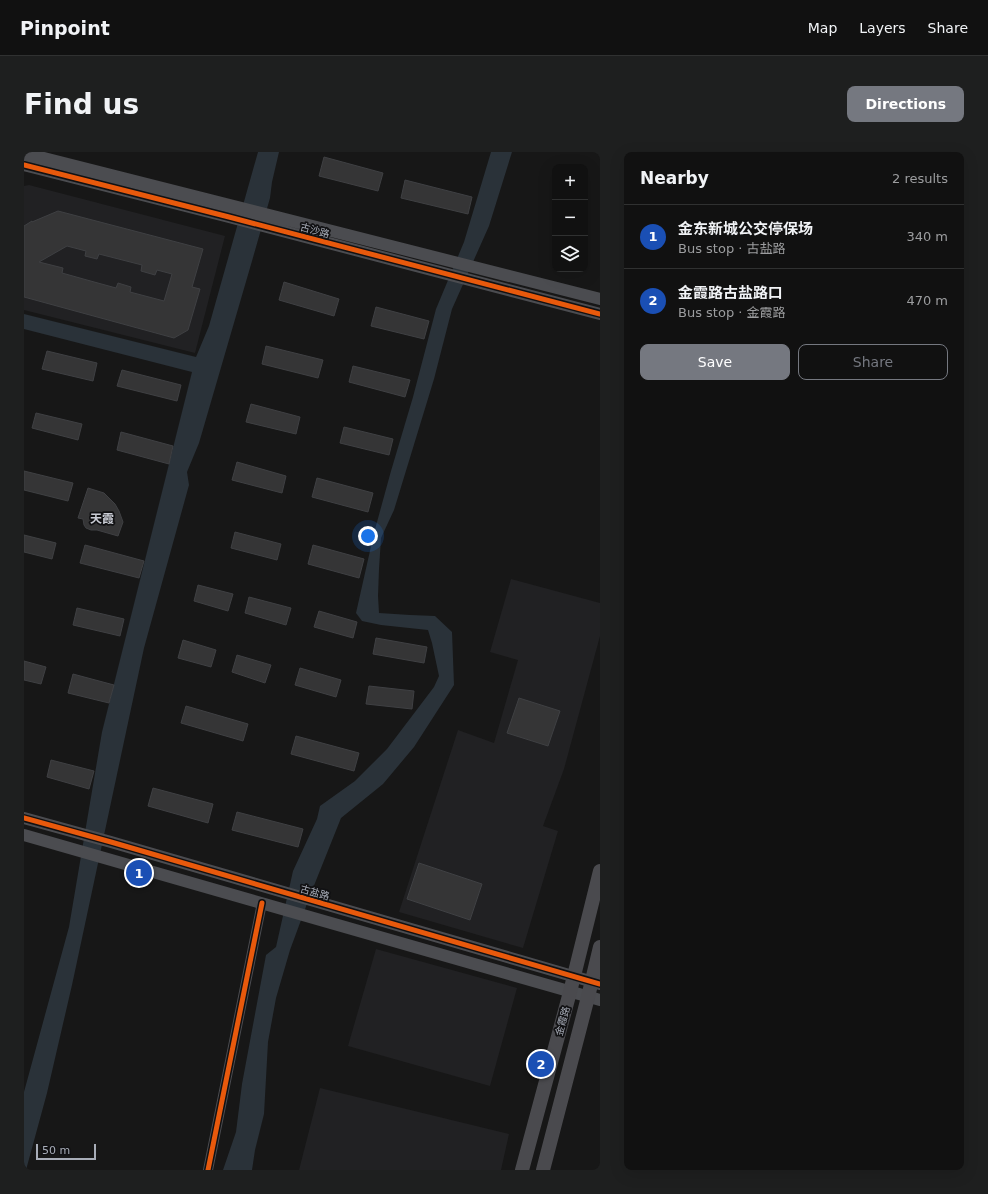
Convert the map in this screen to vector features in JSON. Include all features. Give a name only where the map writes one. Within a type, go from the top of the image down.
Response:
[{"type":"main road","name":"金霞路","points":[[522,1170],[570,992],[600,871]]},
{"type":"main road","name":"金霞路","points":[[543,1170],[594,999],[600,947]]},
{"type":"street","name":"古沙路","points":[[24,154],[267,221],[442,273],[600,314]]},
{"type":"street","name":"古沙路","points":[[24,165],[230,211]]},
{"type":"street","name":"古沙路","points":[[267,221],[446,260],[600,299]]},
{"type":"street","name":"古盐路","points":[[24,818],[596,983]]},
{"type":"street","points":[[24,835],[594,999]]},
{"type":"street","points":[[208,1170],[262,903]]},
{"type":"shaded area","points":[[258,152],[279,152],[270,198],[199,443],[187,472],[189,485],[144,648],[72,985],[47,1093],[26,1170],[24,1170],[24,1092],[69,927],[102,732],[192,372],[24,329],[24,314],[196,357],[209,326]]},
{"type":"shaded area","points":[[491,152],[512,152],[489,226],[452,309],[434,379],[394,510],[381,538],[378,596],[379,613],[435,616],[452,632],[454,685],[414,747],[383,784],[341,818],[290,950],[276,998],[268,1042],[264,1114],[255,1150],[252,1170],[223,1170],[236,1132],[242,1084],[266,955],[276,947],[293,871],[317,819],[320,806],[355,781],[387,749],[434,687],[439,676],[428,630],[381,625],[362,621],[356,613],[374,533],[413,397],[436,309],[464,242]]},
{"type":"shaded area","points":[[29,185],[225,236],[195,353],[24,310],[24,186]]},
{"type":"shaded area","points":[[511,579],[600,603],[600,636],[564,769],[543,826],[558,831],[523,948],[399,912],[458,730],[494,743],[518,660],[490,652]]},
{"type":"shaded area","points":[[376,949],[517,988],[490,1086],[348,1046]]},
{"type":"shaded area","points":[[320,1088],[509,1134],[501,1170],[299,1170]]},
{"type":"building","points":[[324,157],[383,173],[378,191],[319,176]]},
{"type":"building","points":[[405,180],[472,197],[468,214],[401,198]]},
{"type":"building","points":[[58,211],[203,249],[192,287],[200,289],[188,330],[174,338],[24,297],[24,226]],"holes":[[[67,246],[86,251],[85,256],[97,259],[99,254],[142,265],[141,271],[155,275],[157,270],[172,274],[164,301],[130,292],[131,287],[118,283],[116,288],[62,273],[63,268],[39,262]]]},
{"type":"building","points":[[284,282],[339,299],[334,316],[279,300]]},
{"type":"building","points":[[376,307],[429,321],[424,339],[371,326]]},
{"type":"building","points":[[266,346],[323,360],[318,378],[262,364]]},
{"type":"building","points":[[47,351],[97,363],[93,381],[42,369]]},
{"type":"building","points":[[353,366],[410,380],[405,397],[349,382]]},
{"type":"building","points":[[122,370],[181,385],[177,401],[117,386]]},
{"type":"building","points":[[251,404],[300,417],[296,434],[246,422]]},
{"type":"building","points":[[36,413],[82,424],[78,440],[32,428]]},
{"type":"building","points":[[344,427],[393,439],[389,455],[340,443]]},
{"type":"building","points":[[121,432],[173,446],[169,464],[117,450]]},
{"type":"building","points":[[237,462],[286,476],[282,493],[232,480]]},
{"type":"building","points":[[24,471],[73,483],[68,501],[24,490]]},
{"type":"building","points":[[317,478],[373,493],[368,512],[312,497]]},
{"type":"building","points":[[88,488],[104,493],[115,504],[123,522],[118,536],[86,528],[83,519],[78,518]]},
{"type":"building","points":[[235,532],[281,544],[277,560],[231,548]]},
{"type":"building","points":[[24,535],[56,543],[52,559],[24,552]]},
{"type":"building","points":[[85,545],[144,561],[139,578],[80,563]]},
{"type":"building","points":[[313,545],[364,559],[359,578],[308,564]]},
{"type":"building","points":[[198,585],[233,594],[228,611],[194,601]]},
{"type":"building","points":[[249,597],[291,608],[286,625],[245,613]]},
{"type":"building","points":[[77,608],[124,619],[120,636],[73,625]]},
{"type":"building","points":[[319,611],[357,622],[353,638],[314,627]]},
{"type":"building","points":[[376,638],[427,647],[424,663],[373,654]]},
{"type":"building","points":[[183,640],[216,650],[211,667],[178,658]]},
{"type":"building","points":[[237,655],[271,665],[265,683],[232,672]]},
{"type":"building","points":[[24,661],[46,667],[41,684],[24,680]]},
{"type":"building","points":[[300,668],[341,680],[336,697],[295,685]]},
{"type":"building","points":[[73,674],[114,685],[109,703],[68,693]]},
{"type":"building","points":[[369,686],[414,691],[412,709],[366,704]]},
{"type":"building","points":[[519,698],[560,711],[548,746],[507,733]]},
{"type":"building","points":[[186,706],[248,724],[243,741],[181,723]]},
{"type":"building","points":[[296,736],[359,753],[354,771],[291,754]]},
{"type":"building","points":[[51,760],[94,771],[89,789],[47,777]]},
{"type":"building","points":[[153,788],[213,804],[208,823],[148,806]]},
{"type":"building","points":[[237,812],[303,829],[298,847],[232,830]]},
{"type":"building","points":[[419,863],[482,884],[470,920],[407,899]]},
{"type":"cycle path","points":[[24,165],[600,314]]},
{"type":"cycle path","points":[[24,818],[600,984]]},
{"type":"cycle path","points":[[208,1170],[262,903]]},
{"type":"place","name":"金东新城公交停保场","points":[[139,873]]},
{"type":"place","name":"金霞路古盐路口","points":[[541,1064]]},
{"type":"district","name":"天霞","points":[[102,519]]}]
